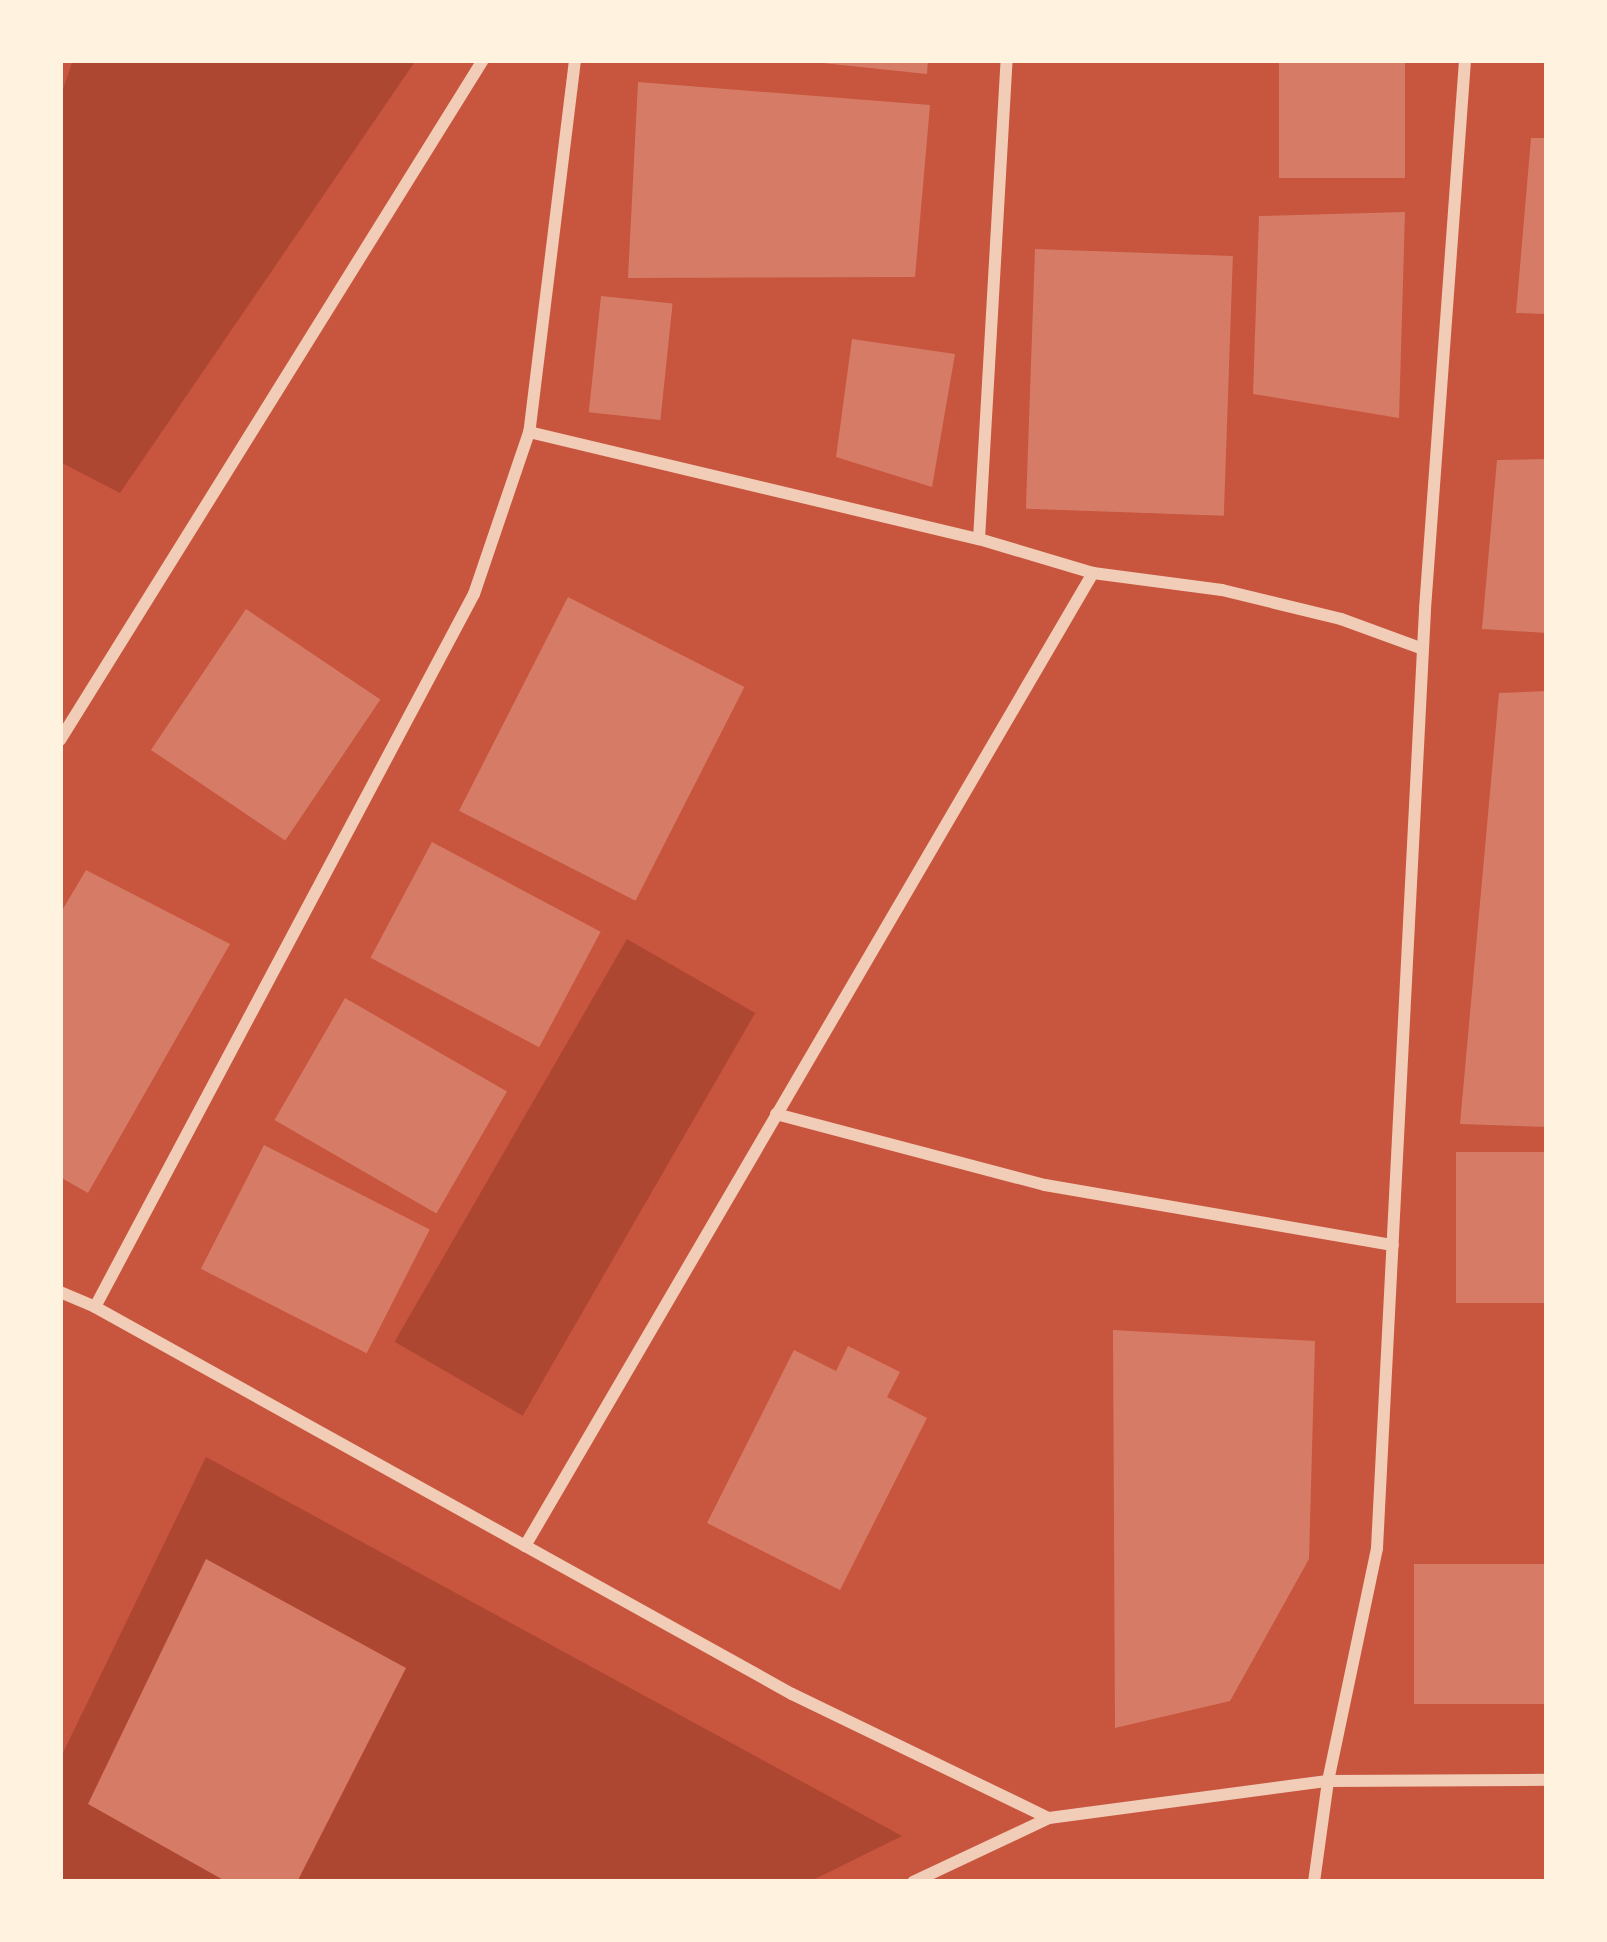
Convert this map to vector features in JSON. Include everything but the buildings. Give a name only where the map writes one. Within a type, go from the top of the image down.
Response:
[{"type":"street","points":[[60,740],[483,60]]},
{"type":"street","points":[[95,1306],[474,594],[530,432],[575,60]]},
{"type":"street","points":[[980,539],[1007,60]]},
{"type":"street","points":[[1314,1882],[1328,1780],[1377,1548],[1423,649],[1466,60]]},
{"type":"street","points":[[530,432],[980,539],[1093,573],[1222,590],[1341,619],[1423,649]]},
{"type":"street","points":[[525,1546],[1093,573]]},
{"type":"street","points":[[776,1114],[1045,1185],[1393,1246]]},
{"type":"street","points":[[60,1292],[95,1306],[792,1694],[1049,1818]]},
{"type":"street","points":[[913,1882],[1049,1818],[1328,1780],[1547,1780]]},
{"type":"shaded area","points":[[73,60],[416,60],[120,493],[60,462],[60,98]]},
{"type":"shaded area","points":[[627,939],[755,1013],[523,1416],[395,1342]]},
{"type":"shaded area","points":[[206,1457],[902,1836],[809,1882],[60,1882],[60,1759]]}]
